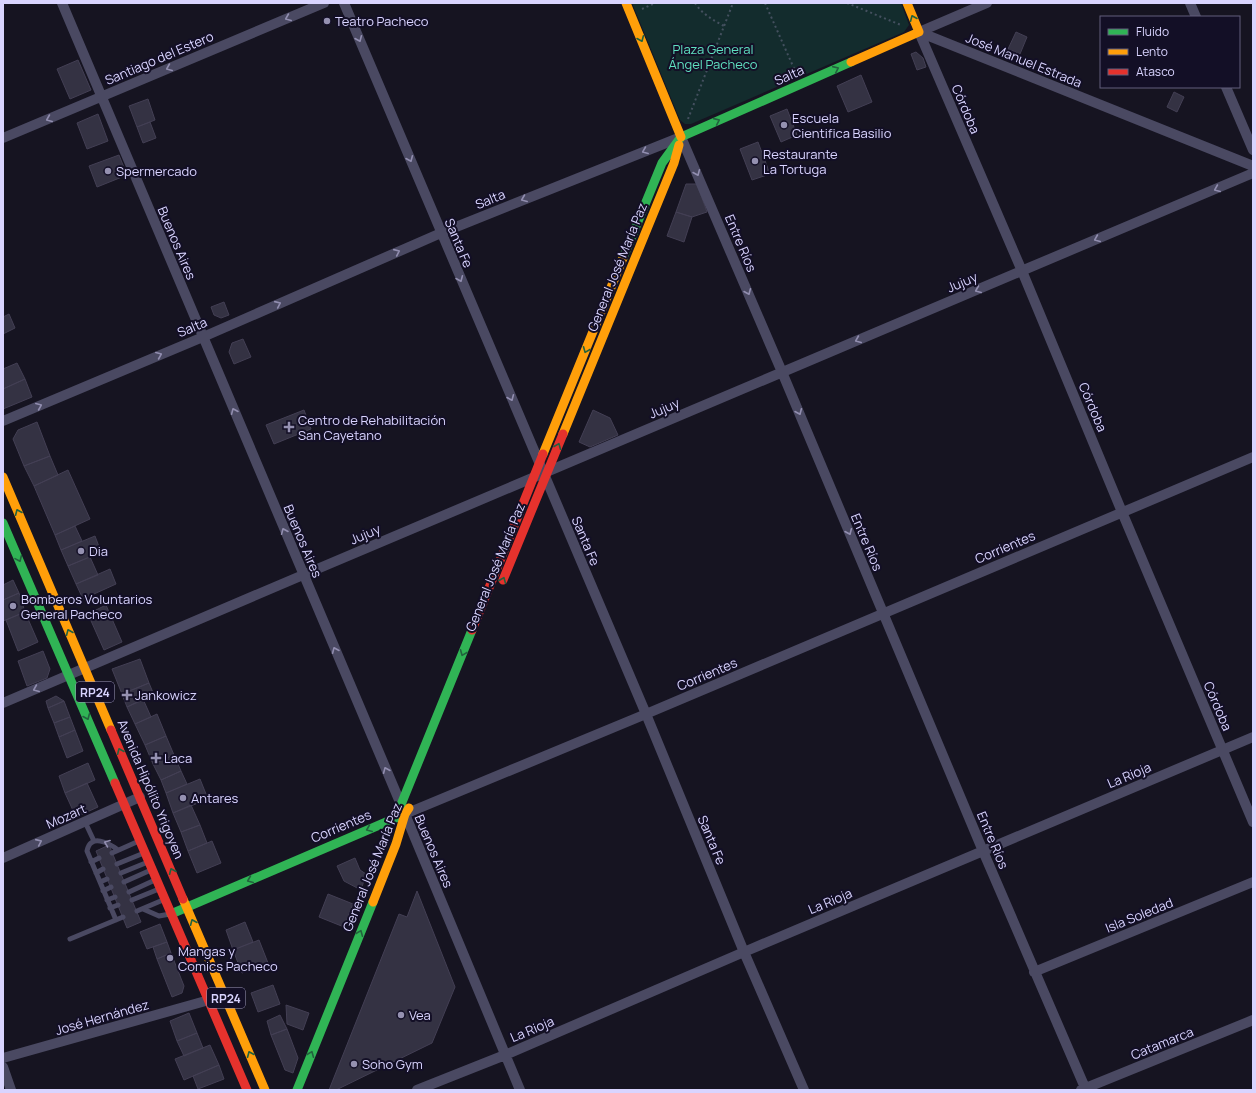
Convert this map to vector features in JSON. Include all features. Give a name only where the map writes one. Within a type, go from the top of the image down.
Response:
[{"type":"street","name":"Buenos Aires","points":[[62,3],[303,574],[401,812],[520,1090]]},
{"type":"street","name":"Santiago del Estero","points":[[3,138],[324,3]]},
{"type":"street","name":"Santa Fe","points":[[344,3],[542,473],[646,714],[744,952],[804,1090]]},
{"type":"street","name":"Entre Ríos","points":[[626,3],[1084,1089]]},
{"type":"street","name":"Córdoba","points":[[907,3],[1022,271],[1253,822]]},
{"type":"street","name":"Salta","points":[[3,421],[203,337],[441,233],[682,137],[987,3]]},
{"type":"street","points":[[1190,3],[1196,16]]},
{"type":"street","name":"José Manuel Estrada","points":[[919,32],[1253,166]]},
{"type":"street","points":[[1226,88],[1253,150]]},
{"type":"street","name":"General José María Paz","points":[[297,1090],[396,844],[401,812],[542,473],[674,163],[682,137]]},
{"type":"street","name":"Jujuy","points":[[3,703],[303,574],[1253,173]]},
{"type":"street","name":"Corrientes","points":[[171,914],[401,812],[646,714],[1253,457]]},
{"type":"street","name":"General José María Paz","points":[[500,588],[542,473]]},
{"type":"street","name":"Avenida Hipólito Yrigoyen","points":[[3,477],[265,1090]]},
{"type":"street","name":"RP24","points":[[3,523],[247,1090]]},
{"type":"street","name":"La Rioja","points":[[417,1090],[1253,737]]},
{"type":"street","name":"Mozart","points":[[3,858],[140,797]]},
{"type":"street","name":"General José María Paz","points":[[401,812],[413,800]]},
{"type":"street","name":"Isla Soledad","points":[[1034,972],[1253,882]]},
{"type":"street","name":"José Hernández","points":[[3,1058],[209,1000]]},
{"type":"street","name":"Catamarca","points":[[1084,1089],[1253,1020]]},
{"type":"street","points":[[3,1067],[11,1090]]},
{"type":"lane","points":[[85,822],[94,841]]},
{"type":"lane","points":[[94,841],[107,842],[118,850]]},
{"type":"lane","points":[[94,841],[87,851],[116,920]]},
{"type":"lane","points":[[112,852],[140,841]]},
{"type":"lane","points":[[117,864],[145,852]]},
{"type":"lane","points":[[91,862],[99,858]]},
{"type":"lane","points":[[121,873],[150,866]]},
{"type":"lane","points":[[124,882],[150,866]]},
{"type":"lane","points":[[96,872],[103,869]]},
{"type":"lane","points":[[100,882],[108,879]]},
{"type":"lane","points":[[129,892],[158,884]]},
{"type":"lane","points":[[132,900],[158,884]]},
{"type":"lane","points":[[103,891],[111,887]]},
{"type":"lane","points":[[107,900],[115,897]]},
{"type":"lane","points":[[137,911],[165,900]]},
{"type":"lane","points":[[110,908],[118,905]]},
{"type":"lane","points":[[143,909],[159,916],[171,914]]},
{"type":"lane","points":[[70,940],[123,917]]},
{"type":"path","points":[[695,3],[709,18],[724,26]]},
{"type":"path","points":[[682,137],[733,3]]},
{"type":"path","points":[[765,3],[801,84]]},
{"type":"path","points":[[847,3],[919,32]]},
{"type":"green space","name":"Plaza General Ángel Pacheco","points":[[632,3],[901,3],[909,25],[904,32],[691,124],[685,124],[680,120]]},
{"type":"building","points":[[1016,32],[1027,37],[1020,54],[1008,49]]},
{"type":"building","points":[[916,52],[923,58],[926,67],[917,70],[911,54]]},
{"type":"building","points":[[78,60],[91,90],[70,99],[57,69]]},
{"type":"building","points":[[861,75],[872,102],[848,112],[837,86]]},
{"type":"building","points":[[1174,92],[1184,97],[1177,112],[1167,107]]},
{"type":"building","points":[[148,99],[155,120],[137,127],[129,106]]},
{"type":"building","name":"Escuela Cientifica Basilio","points":[[787,109],[797,135],[781,142],[770,116]]},
{"type":"building","points":[[98,114],[108,141],[87,149],[77,123]]},
{"type":"building","points":[[150,122],[156,138],[143,143],[137,127]]},
{"type":"building","name":"Restaurante La Tortuga","points":[[758,142],[770,174],[752,180],[740,149]]},
{"type":"building","name":"Spermercado","points":[[119,155],[127,175],[97,187],[89,166]]},
{"type":"building","points":[[686,184],[697,184],[707,212],[692,217],[676,212]]},
{"type":"building","points":[[676,212],[692,217],[684,242],[667,236]]},
{"type":"building","points":[[224,302],[229,315],[221,318],[214,315],[211,307]]},
{"type":"building","points":[[9,314],[15,328],[3,334],[3,317]]},
{"type":"building","points":[[243,339],[251,357],[234,364],[229,352],[232,343]]},
{"type":"building","points":[[17,363],[25,379],[3,389],[3,369]]},
{"type":"building","points":[[25,379],[32,397],[3,409],[3,389]]},
{"type":"building","name":"Centro de Rehabilitación San Cayetano","points":[[304,410],[311,429],[274,444],[266,425]]},
{"type":"building","points":[[593,410],[610,418],[618,435],[590,447],[579,442]]},
{"type":"building","points":[[37,422],[50,456],[24,466],[13,439],[18,430]]},
{"type":"building","points":[[50,456],[58,475],[34,486],[24,466]]},
{"type":"building","points":[[68,470],[90,519],[55,535],[34,486]]},
{"type":"building","points":[[75,526],[82,541],[61,550],[55,535]]},
{"type":"building","name":"Dia","points":[[95,536],[101,552],[68,566],[61,550]]},
{"type":"building","points":[[90,557],[98,575],[76,584],[68,566]]},
{"type":"building","points":[[110,569],[116,584],[83,599],[76,584]]},
{"type":"building","points":[[13,580],[19,593],[3,600],[3,585]]},
{"type":"building","name":"Bomberos Voluntarios General Pacheco","points":[[19,593],[25,612],[3,621],[3,600]]},
{"type":"building","points":[[106,605],[122,642],[104,650],[88,614]]},
{"type":"building","points":[[25,612],[38,642],[18,651],[6,620]]},
{"type":"building","points":[[43,651],[50,669],[47,678],[27,686],[18,661]]},
{"type":"building","points":[[140,659],[149,683],[122,694],[112,669]]},
{"type":"building","points":[[149,683],[154,695],[127,707],[122,694]]},
{"type":"building","points":[[56,696],[64,701],[48,708],[46,701]]},
{"type":"building","points":[[143,699],[151,717],[135,724],[127,707]]},
{"type":"building","points":[[64,701],[70,717],[54,723],[48,708]]},
{"type":"building","points":[[157,714],[166,736],[145,745],[135,724]]},
{"type":"building","points":[[70,717],[75,730],[59,737],[54,723]]},
{"type":"building","points":[[75,730],[83,751],[67,758],[59,737]]},
{"type":"building","points":[[166,736],[174,755],[153,764],[145,745]]},
{"type":"building","points":[[174,755],[181,771],[161,780],[153,764]]},
{"type":"building","points":[[88,763],[95,780],[65,793],[59,776]]},
{"type":"building","points":[[181,771],[187,784],[166,793],[161,780]]},
{"type":"building","points":[[200,779],[208,799],[173,813],[166,793]]},
{"type":"building","points":[[87,783],[98,807],[76,817],[65,793]]},
{"type":"building","points":[[191,805],[200,825],[181,832],[173,813]]},
{"type":"building","points":[[200,825],[207,843],[188,851],[181,832]]},
{"type":"building","points":[[212,841],[221,863],[197,873],[188,851]]},
{"type":"building","points":[[109,845],[141,922],[127,928],[96,851]]},
{"type":"building","points":[[355,858],[360,870],[366,874],[361,890],[344,881],[337,866]]},
{"type":"building","name":"Vea","points":[[417,891],[455,987],[432,1043],[336,1090],[329,1090],[399,914],[407,917]]},
{"type":"building","points":[[328,894],[353,904],[344,927],[319,917]]},
{"type":"building","points":[[245,922],[253,942],[233,950],[226,930]]},
{"type":"building","points":[[160,924],[167,942],[147,949],[140,932]]},
{"type":"building","points":[[259,940],[268,963],[242,973],[233,950]]},
{"type":"building","points":[[167,942],[171,953],[157,959],[153,947]]},
{"type":"building","points":[[171,953],[184,986],[182,993],[172,997],[157,959]]},
{"type":"building","points":[[273,985],[280,1004],[258,1012],[251,993]]},
{"type":"building","points":[[286,1005],[309,1013],[303,1030],[287,1024]]},
{"type":"building","points":[[189,1013],[197,1033],[177,1041],[170,1021]]},
{"type":"building","points":[[280,1015],[287,1029],[271,1035],[267,1021]]},
{"type":"building","points":[[287,1029],[298,1058],[293,1073],[285,1070],[271,1035]]},
{"type":"building","points":[[197,1033],[203,1048],[184,1056],[177,1041]]},
{"type":"building","points":[[210,1045],[219,1065],[184,1080],[175,1059]]},
{"type":"building","points":[[219,1065],[224,1079],[198,1089],[193,1076]]},
{"type":"traffic: fast","points":[[623,258],[662,163],[681,137],[851,62]]},
{"type":"traffic: fast","points":[[3,523],[115,783]]},
{"type":"traffic: fast","points":[[396,817],[472,630]]},
{"type":"traffic: fast","points":[[171,914],[405,814]]},
{"type":"traffic: fast","points":[[297,1090],[373,902]]},
{"type":"traffic: slow","points":[[626,3],[681,137]]},
{"type":"traffic: slow","points":[[851,62],[919,32],[907,3]]},
{"type":"traffic: slow","points":[[563,434],[674,163],[679,145]]},
{"type":"traffic: slow","points":[[543,454],[623,258]]},
{"type":"traffic: slow","points":[[3,477],[111,730]]},
{"type":"traffic: slow","points":[[373,902],[396,844],[405,814],[409,808]]},
{"type":"traffic: slow","points":[[183,899],[265,1090]]},
{"type":"traffic: jam","points":[[503,580],[563,434]]},
{"type":"traffic: jam","points":[[472,630],[543,454]]},
{"type":"traffic: jam","points":[[111,730],[183,899]]},
{"type":"traffic: jam","points":[[115,783],[247,1090]]},
{"type":"place","name":"Teatro Pacheco","points":[[327,21]]},
{"type":"place","name":"Escuela Cientifica Basilio","points":[[784,125]]},
{"type":"place","name":"Restaurante La Tortuga","points":[[755,161]]},
{"type":"place","name":"Spermercado","points":[[108,171]]},
{"type":"place","name":"Centro de Rehabilitación San Cayetano","points":[[289,427]]},
{"type":"place","name":"Dia","points":[[81,551]]},
{"type":"place","name":"Bomberos Voluntarios General Pacheco","points":[[13,606]]},
{"type":"place","name":"Jankowicz","points":[[127,695]]},
{"type":"place","name":"Laca","points":[[156,758]]},
{"type":"place","name":"Antares","points":[[183,798]]},
{"type":"place","name":"Mangas y Comics Pacheco","points":[[170,958]]},
{"type":"place","name":"Vea","points":[[401,1015]]},
{"type":"place","name":"Soho Gym","points":[[354,1064]]}]
